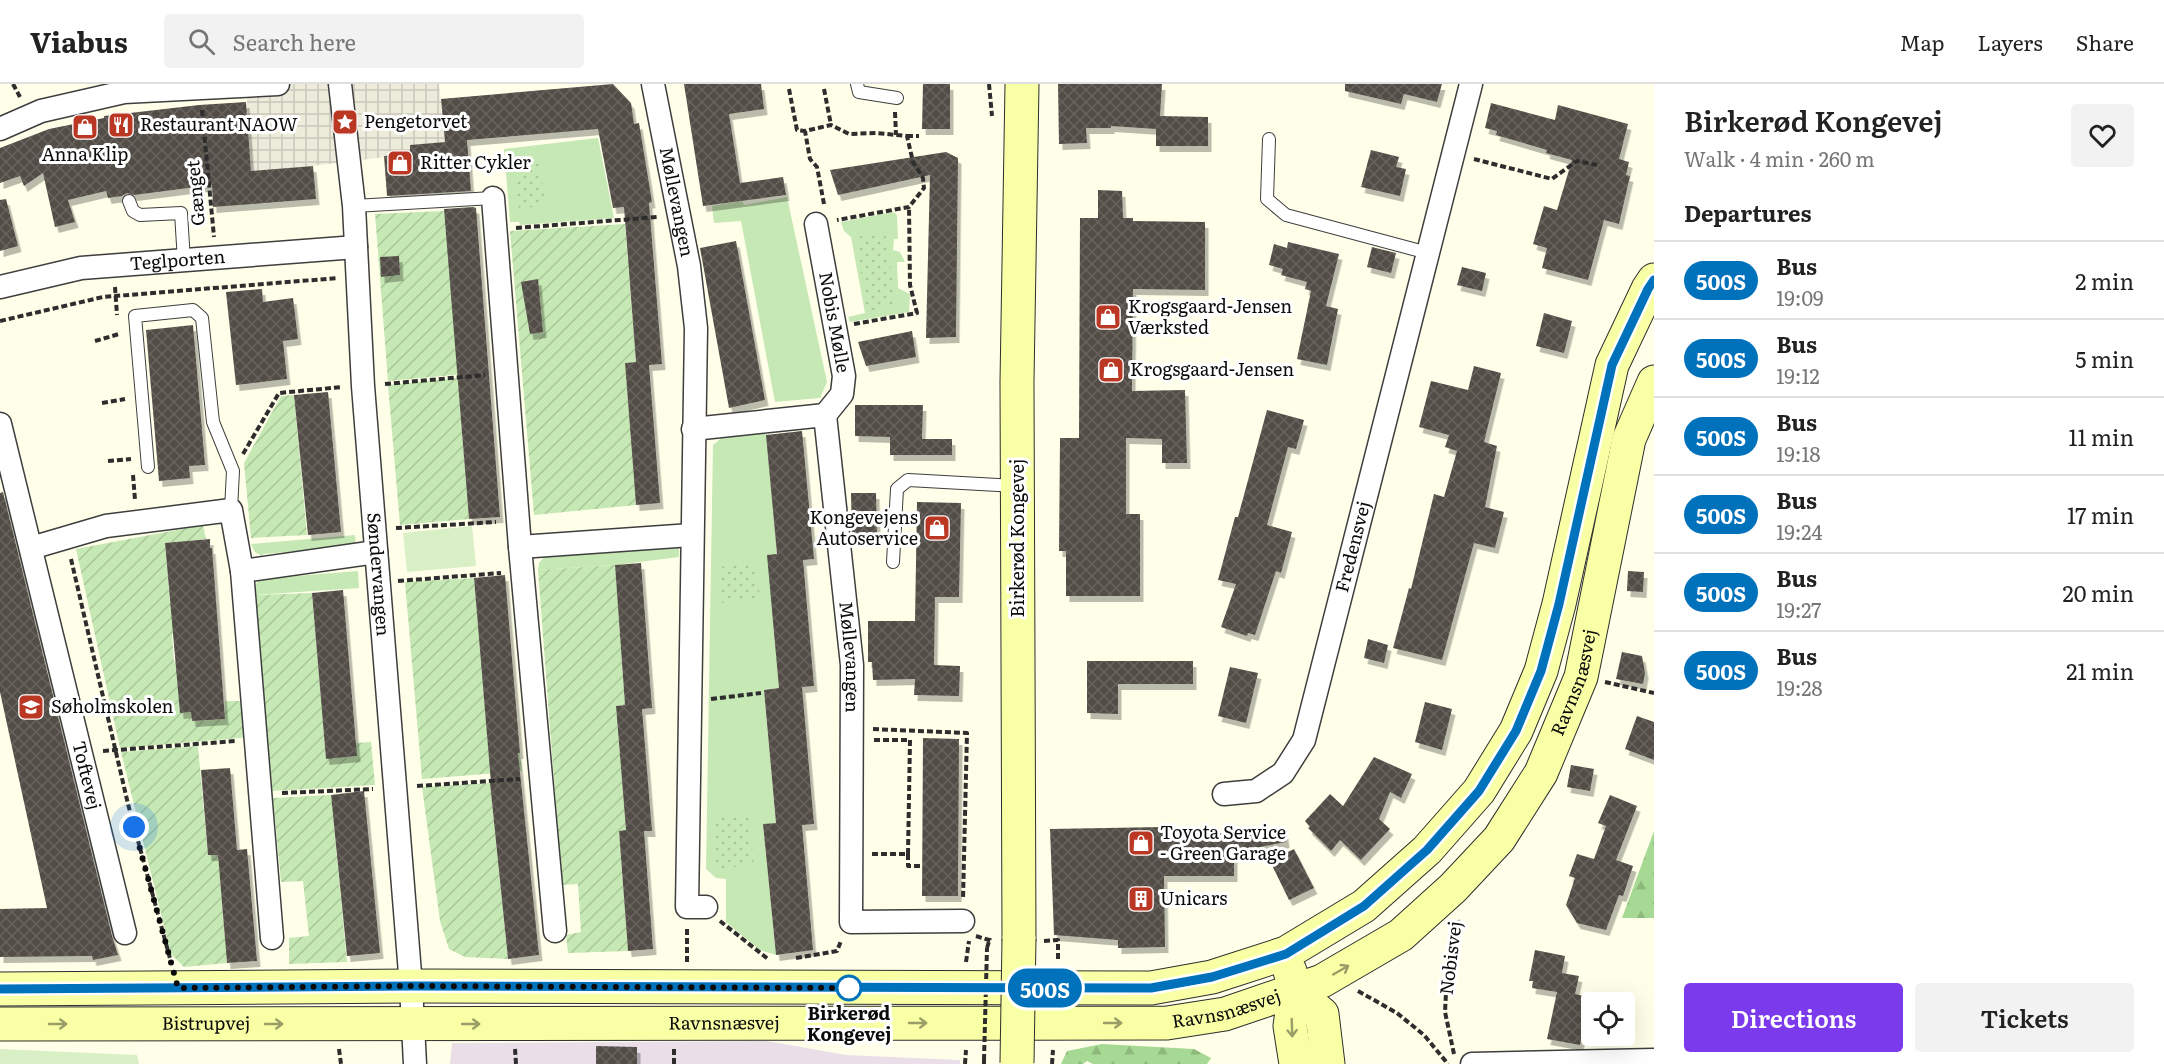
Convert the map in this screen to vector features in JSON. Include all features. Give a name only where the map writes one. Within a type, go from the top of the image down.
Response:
[{"type":"main road","name":"Birkerød Kongevej","points":[[1017,1064],[1019,939],[1017,382],[1022,84]]},
{"type":"main road","name":"Ravnsnæsvej","points":[[411,986],[1151,988],[1212,977],[1286,954],[1364,906],[1427,850],[1479,791],[1516,731],[1541,671],[1559,604],[1612,365],[1654,280]]},
{"type":"main road","name":"Ravnsnæsvej","points":[[412,1024],[1167,1023],[1225,1014],[1309,986],[1401,935],[1453,888],[1499,839],[1541,773],[1581,677],[1629,439],[1654,382]]},
{"type":"main road","points":[[1286,954],[1309,986],[1322,1014],[1328,1064]]},
{"type":"main road","name":"Bistrupvej","points":[[0,989],[411,986]]},
{"type":"main road","points":[[1296,1064],[1290,1026],[1309,986]]},
{"type":"main road","name":"Bistrupvej","points":[[0,1024],[412,1024]]},
{"type":"street","points":[[0,129],[41,111],[124,92],[278,84]]},
{"type":"street","name":"Søndervangen","points":[[340,84],[354,206],[363,386],[411,986],[415,1064]]},
{"type":"street","name":"Møllevangen","points":[[653,84],[689,266],[696,328],[689,701],[697,907]]},
{"type":"street","name":"Fredensvej","points":[[1224,794],[1256,790],[1283,773],[1304,740],[1470,84]]},
{"type":"street","points":[[493,198],[520,547],[555,931]]},
{"type":"street","name":"Nobis Mølle","points":[[816,224],[844,376],[842,394],[825,416]]},
{"type":"street","name":"Teglporten","points":[[0,287],[81,268],[356,247]]},
{"type":"street","points":[[693,429],[825,416]]},
{"type":"street","name":"Møllevangen","points":[[825,416],[852,665],[851,922]]},
{"type":"street","name":"Toftevej","points":[[0,424],[126,933]]},
{"type":"street","points":[[31,548],[106,526],[231,510],[242,572],[272,938]]},
{"type":"street","points":[[520,547],[692,535]]},
{"type":"street","points":[[242,572],[376,552]]},
{"type":"street","points":[[851,922],[963,921]]},
{"type":"street","points":[[1472,1064],[1654,1060]]},
{"type":"lane","points":[[857,84],[860,93],[897,98]]},
{"type":"lane","points":[[1269,139],[1267,199],[1286,215],[1428,253]]},
{"type":"lane","points":[[354,206],[493,198]]},
{"type":"lane","points":[[129,201],[134,211],[140,215],[181,213],[184,261]]},
{"type":"lane","points":[[147,466],[135,316],[193,310],[202,318],[213,422],[233,471],[231,510]]},
{"type":"lane","points":[[893,562],[897,489],[908,480],[1017,486]]},
{"type":"path","name":"Gænget","points":[[200,88],[216,258]]},
{"type":"path","points":[[789,89],[797,130],[805,131],[831,125],[849,134],[919,136]]},
{"type":"path","points":[[824,89],[831,125]]},
{"type":"path","points":[[805,131],[810,159],[817,167],[824,203],[839,219]]},
{"type":"path","points":[[835,327],[917,313],[910,285],[909,207],[924,188],[923,178],[913,162],[907,136]]},
{"type":"path","points":[[1453,153],[1552,179],[1577,161],[1597,165]]},
{"type":"path","points":[[816,224],[909,207]]},
{"type":"path","points":[[496,229],[679,215]]},
{"type":"path","points":[[96,341],[119,334]]},
{"type":"path","points":[[233,471],[279,393],[507,373]]},
{"type":"path","points":[[102,403],[125,399]]},
{"type":"path","points":[[108,461],[131,459]]},
{"type":"path","points":[[374,529],[518,520]]},
{"type":"path","points":[[64,538],[74,567],[116,750],[178,988]]},
{"type":"path","points":[[378,583],[523,572]]},
{"type":"path","points":[[1581,677],[1654,693]]},
{"type":"path","points":[[689,701],[761,693]]},
{"type":"path","points":[[851,733],[910,740],[908,867],[922,866]]},
{"type":"path","points":[[851,733],[967,733],[963,921],[970,934],[967,962],[957,961]]},
{"type":"path","points":[[81,753],[256,740]]},
{"type":"path","points":[[260,794],[395,788],[541,777]]},
{"type":"path","points":[[851,853],[908,854]]},
{"type":"path","name":"Nobisvej","points":[[1453,888],[1459,926],[1447,974],[1445,1012],[1456,1064]]},
{"type":"path","points":[[687,987],[697,907],[762,956],[774,962]]},
{"type":"path","points":[[795,958],[837,951],[851,922]]},
{"type":"path","points":[[984,1062],[987,948]]},
{"type":"path","points":[[1309,986],[1358,992],[1397,1013],[1424,1035],[1448,1064]]},
{"type":"shaded area","name":"Pengetorvet","points":[[246,84],[439,84],[445,142],[410,145],[410,154],[251,171]]},
{"type":"shaded area","points":[[767,1041],[846,1055],[960,1060],[960,1064],[450,1064],[452,1043]]},
{"type":"green space","points":[[598,138],[614,218],[520,225],[519,222],[510,222],[504,149]]},
{"type":"green space","points":[[540,163],[545,205],[519,209],[514,166]]},
{"type":"green space","points":[[787,197],[827,382],[820,398],[775,402],[741,221],[714,223],[712,206],[742,201],[744,205]]},
{"type":"green space","points":[[444,211],[475,373],[388,381],[375,214]]},
{"type":"green space","points":[[893,212],[897,215],[898,239],[894,239],[893,250],[900,252],[905,262],[897,262],[898,288],[910,294],[909,312],[850,322],[848,317],[865,313],[851,237],[844,231],[841,222]]},
{"type":"green space","points":[[625,224],[636,362],[625,363],[636,505],[534,515],[510,231]]},
{"type":"green space","points":[[885,233],[897,306],[867,311],[856,237]]},
{"type":"green space","points":[[458,378],[469,519],[400,525],[388,385]]},
{"type":"green space","points":[[294,395],[307,535],[251,538],[244,463],[281,396]]},
{"type":"green space","points":[[766,430],[777,554],[779,688],[764,690],[776,823],[763,824],[776,955],[760,950],[726,922],[726,879],[716,878],[706,869],[713,445],[725,435]]},
{"type":"green space","points":[[203,525],[206,539],[165,544],[170,603],[182,602],[185,632],[172,634],[174,662],[177,662],[180,712],[191,712],[192,721],[224,719],[225,701],[249,701],[251,737],[120,748],[76,549]]},
{"type":"green space","points":[[472,526],[476,566],[407,572],[403,533]]},
{"type":"green space","points":[[355,535],[356,546],[263,554],[262,556],[255,552],[251,544]]},
{"type":"green space","points":[[679,546],[679,557],[615,565],[538,570],[539,563],[546,555]]},
{"type":"green space","points":[[756,563],[760,599],[721,603],[719,567]]},
{"type":"green space","points":[[615,565],[625,705],[616,706],[626,830],[619,832],[628,951],[568,953],[566,935],[581,932],[578,884],[562,885],[538,570]]},
{"type":"green space","points":[[358,571],[359,588],[254,595],[255,585],[260,579]]},
{"type":"green space","points":[[474,578],[489,755],[520,753],[522,771],[422,779],[405,582]]},
{"type":"green space","points":[[312,593],[326,758],[356,756],[356,743],[371,742],[375,785],[272,791],[256,595]]},
{"type":"green space","points":[[198,746],[208,855],[218,855],[227,963],[184,967],[171,954],[121,752]]},
{"type":"green space","points":[[490,783],[508,959],[465,957],[449,949],[440,921],[422,787]]},
{"type":"green space","points":[[331,795],[347,962],[289,964],[289,938],[309,936],[303,881],[281,882],[273,798]]},
{"type":"green space","points":[[715,816],[749,818],[754,865],[716,869]]},
{"type":"green space","points":[[1654,831],[1654,918],[1622,918]]},
{"type":"green space","points":[[1102,1044],[1194,1049],[1211,1058],[1207,1064],[1093,1064],[1087,1061],[1083,1064],[1061,1064],[1067,1051]]},
{"type":"green space","points":[[0,1049],[137,1055],[139,1064],[0,1064]]},
{"type":"building","points":[[613,84],[631,103],[634,124],[639,123],[652,202],[649,203],[662,364],[649,365],[660,503],[636,505],[625,363],[636,362],[624,207],[613,208],[598,129],[467,140],[471,191],[387,196],[384,156],[410,154],[410,145],[445,142],[441,99]]},
{"type":"building","points":[[684,84],[761,84],[764,109],[729,114],[740,183],[783,177],[786,195],[703,206]]},
{"type":"building","points":[[923,84],[950,84],[950,129],[922,129]]},
{"type":"building","points":[[1058,84],[1162,84],[1160,116],[1208,117],[1208,146],[1156,146],[1156,129],[1111,126],[1111,128],[1086,128],[1087,143],[1059,144]]},
{"type":"building","points":[[1345,84],[1442,84],[1437,102],[1404,94],[1401,104],[1345,91]]},
{"type":"building","points":[[246,102],[251,171],[313,166],[316,199],[213,207],[212,185],[134,195],[127,193],[108,198],[106,191],[68,200],[75,222],[55,227],[43,173],[24,186],[20,176],[0,183],[0,148],[49,129],[104,118],[104,116]]},
{"type":"building","points":[[1491,103],[1555,120],[1558,105],[1628,124],[1619,159],[1629,162],[1626,175],[1630,176],[1619,224],[1604,220],[1588,280],[1542,268],[1547,248],[1533,244],[1544,206],[1557,210],[1572,160],[1496,135],[1497,131],[1485,128]]},
{"type":"building","points":[[1371,150],[1399,157],[1396,167],[1406,169],[1400,196],[1361,187]]},
{"type":"building","points":[[946,152],[958,158],[956,337],[926,338],[930,175],[838,195],[830,170]]},
{"type":"building","points":[[1098,190],[1122,191],[1123,218],[1133,218],[1133,221],[1205,222],[1205,290],[1133,289],[1132,391],[1185,390],[1187,463],[1162,463],[1162,439],[1126,438],[1126,514],[1140,514],[1140,596],[1066,596],[1066,551],[1059,551],[1060,438],[1079,438],[1080,218],[1098,218]]},
{"type":"building","points":[[6,199],[18,246],[0,251],[0,200]]},
{"type":"building","points":[[476,208],[500,517],[469,519],[444,209]]},
{"type":"building","points":[[736,241],[765,400],[729,408],[700,248]]},
{"type":"building","points":[[1288,242],[1339,254],[1326,306],[1338,309],[1327,365],[1297,359],[1311,291],[1305,289],[1307,282],[1281,275],[1283,269],[1269,265],[1274,244],[1287,248]]},
{"type":"building","points":[[1372,247],[1396,253],[1391,273],[1367,267]]},
{"type":"building","points":[[399,256],[400,275],[381,277],[380,257]]},
{"type":"building","points":[[1462,267],[1486,273],[1482,291],[1457,285]]},
{"type":"building","points":[[538,279],[543,332],[530,334],[521,282]]},
{"type":"building","points":[[262,289],[263,302],[293,298],[298,339],[283,341],[287,379],[236,385],[226,292]]},
{"type":"building","points":[[1544,313],[1572,321],[1564,353],[1536,346]]},
{"type":"building","points":[[193,325],[205,465],[189,466],[190,478],[159,481],[146,330]]},
{"type":"building","points":[[912,331],[916,357],[866,366],[858,342]]},
{"type":"building","points":[[1474,366],[1501,373],[1484,442],[1497,446],[1485,507],[1504,512],[1495,548],[1474,543],[1442,660],[1393,648],[1409,588],[1411,589],[1434,494],[1444,497],[1457,451],[1445,447],[1449,435],[1419,427],[1431,381],[1468,390]]},
{"type":"building","points":[[328,392],[341,532],[308,535],[294,395]]},
{"type":"building","points":[[855,405],[923,405],[922,439],[952,439],[952,455],[890,455],[890,437],[855,436]]},
{"type":"building","points":[[1267,410],[1304,420],[1296,449],[1288,447],[1267,525],[1292,532],[1281,573],[1276,571],[1255,635],[1248,633],[1247,636],[1221,627],[1236,584],[1218,580]]},
{"type":"building","points":[[802,431],[814,559],[803,560],[814,686],[802,687],[814,824],[802,825],[813,950],[776,955],[763,824],[776,823],[764,690],[779,688],[767,555],[777,554],[766,435]]},
{"type":"building","name":"Søholmskolen","points":[[3,492],[118,955],[93,960],[92,956],[0,957],[0,909],[47,908],[0,692],[0,493]]},
{"type":"building","points":[[851,493],[876,493],[877,537],[852,538]]},
{"type":"building","points":[[917,502],[961,503],[959,597],[935,597],[934,665],[960,666],[959,696],[914,695],[915,679],[873,680],[872,662],[868,662],[868,621],[915,621]]},
{"type":"building","points":[[210,539],[225,719],[192,721],[191,712],[180,713],[165,543]]},
{"type":"building","points":[[641,563],[652,708],[642,709],[652,831],[644,831],[653,949],[628,951],[619,831],[626,830],[616,706],[625,705],[615,565]]},
{"type":"building","points":[[1628,571],[1644,572],[1643,592],[1627,591]]},
{"type":"building","points":[[505,575],[520,753],[518,753],[539,955],[508,959],[490,783],[474,578]]},
{"type":"building","points":[[343,590],[357,756],[326,759],[312,593]]},
{"type":"building","points":[[1368,639],[1388,645],[1384,663],[1364,658]]},
{"type":"building","points":[[1622,652],[1642,656],[1645,673],[1643,684],[1616,679]]},
{"type":"building","points":[[1087,661],[1193,661],[1193,684],[1118,684],[1118,714],[1087,713]]},
{"type":"building","points":[[1230,667],[1258,673],[1246,723],[1218,716]]},
{"type":"building","points":[[1425,702],[1452,709],[1442,750],[1415,742]]},
{"type":"building","points":[[1637,716],[1654,722],[1654,760],[1625,749]]},
{"type":"building","points":[[923,738],[959,739],[958,896],[922,896]]},
{"type":"building","points":[[1374,757],[1412,774],[1401,798],[1390,792],[1379,819],[1390,829],[1361,860],[1340,840],[1331,851],[1308,828],[1310,827],[1305,821],[1330,794],[1343,806]]},
{"type":"building","points":[[1571,765],[1594,769],[1590,791],[1567,787]]},
{"type":"building","points":[[230,768],[237,850],[247,849],[257,961],[227,963],[218,855],[208,855],[201,770]]},
{"type":"building","points":[[364,791],[380,953],[347,956],[331,795]]},
{"type":"building","points":[[1610,795],[1637,806],[1616,860],[1633,866],[1623,896],[1619,895],[1606,930],[1577,923],[1566,905],[1575,878],[1569,876],[1577,854],[1594,859],[1606,826],[1598,823]]},
{"type":"building","name":"Unicars","points":[[1163,827],[1163,834],[1285,833],[1286,842],[1234,852],[1234,876],[1164,876],[1165,947],[1118,948],[1118,940],[1054,935],[1050,829]]},
{"type":"building","points":[[1294,849],[1314,888],[1289,900],[1270,861]]},
{"type":"building","points":[[1535,950],[1565,956],[1562,973],[1579,976],[1575,994],[1581,995],[1580,1045],[1547,1039],[1557,992],[1532,988],[1533,981],[1529,981]]},
{"type":"building","points":[[596,1046],[637,1047],[637,1064],[596,1064]]},
{"type":"bus line","name":"500S","points":[[0,989],[411,986],[1151,988],[1212,977],[1286,954],[1364,906],[1427,850],[1479,791],[1516,731],[1541,671],[1559,604],[1612,365],[1654,280]]},
{"type":"place","name":"Pengetorvet","points":[[345,122]]},
{"type":"place","name":"Restaurant NAOW","points":[[121,125]]},
{"type":"place","name":"Anna Klip","points":[[85,127]]},
{"type":"place","name":"Ritter Cykler","points":[[400,163]]},
{"type":"place","name":"Krogsgaard-Jensen Værksted","points":[[1108,317]]},
{"type":"place","name":"Krogsgaard-Jensen","points":[[1111,370]]},
{"type":"place","name":"Kongevejens Autoservice","points":[[937,528]]},
{"type":"place","name":"Søholmskolen","points":[[31,707]]},
{"type":"place","name":"Toyota Service - Green Garage","points":[[1141,843]]},
{"type":"place","name":"Unicars","points":[[1141,899]]},
{"type":"place","name":"Birkerød Kongevej","points":[[849,988]]},
{"type":"route","points":[[134,827],[178,988],[411,986],[849,988]]}]
